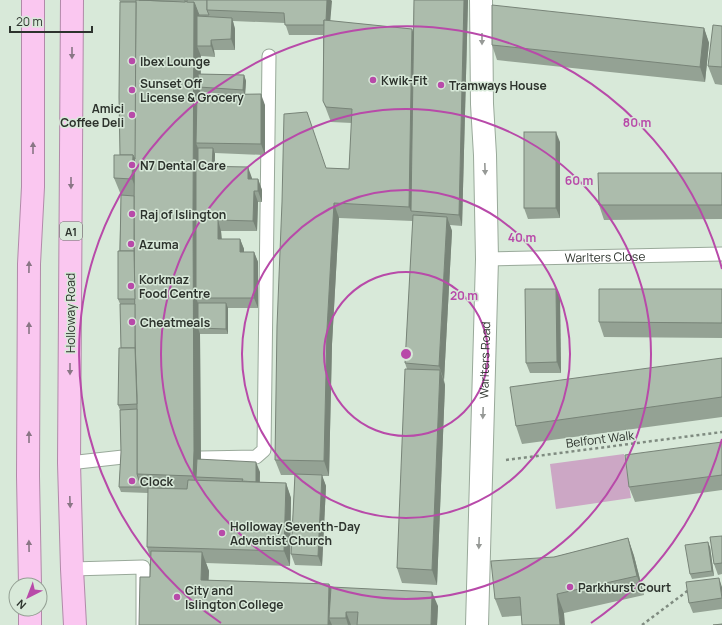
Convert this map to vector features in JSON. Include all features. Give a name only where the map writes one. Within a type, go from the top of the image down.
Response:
[{"type":"highway","points":[[30,577],[28,476],[29,264],[33,187],[33,0]]},
{"type":"highway","name":"Holloway Road","points":[[72,0],[69,463],[75,625]]},
{"type":"street","name":"Warlters Road","points":[[477,625],[487,259],[485,155],[482,104],[481,0]]},
{"type":"lane","points":[[201,458],[256,457],[264,450],[269,56]]},
{"type":"lane","name":"Warlters Close","points":[[487,259],[722,254]]},
{"type":"lane","points":[[69,463],[123,458]]},
{"type":"lane","points":[[72,569],[143,567],[143,625]]},
{"type":"path","name":"Belfont Walk","points":[[481,464],[722,432]]},
{"type":"path","points":[[642,625],[689,589],[695,588]]},
{"type":"shaded area","points":[[624,454],[631,498],[556,509],[550,464]]},
{"type":"building","points":[[136,0],[194,2],[193,476],[137,474],[134,209]]},
{"type":"building","points":[[139,0],[185,0],[185,2]]},
{"type":"building","points":[[187,0],[207,0],[207,10],[209,15],[199,15],[194,2],[187,2]]},
{"type":"building","points":[[207,0],[327,0],[326,21],[324,20],[324,25],[285,25],[284,13],[207,10]]},
{"type":"building","name":"Tramways House","points":[[414,0],[464,0],[459,215],[411,211]]},
{"type":"building","points":[[120,2],[136,2],[135,159],[133,155],[120,155]]},
{"type":"building","points":[[492,5],[704,28],[700,67],[492,45]]},
{"type":"building","points":[[197,16],[232,18],[231,39],[211,40],[211,46],[197,46]]},
{"type":"building","points":[[324,20],[412,29],[409,207],[334,203],[327,329],[324,461],[275,460],[277,326],[284,114],[307,112],[326,168],[349,169],[352,109],[326,107],[323,101]]},
{"type":"building","points":[[713,25],[722,26],[722,67],[708,66]]},
{"type":"building","points":[[198,74],[244,75],[243,90],[199,87]]},
{"type":"building","points":[[261,94],[261,144],[196,143],[197,95]]},
{"type":"building","points":[[524,132],[556,132],[556,208],[524,208]]},
{"type":"building","points":[[198,148],[213,148],[212,167],[198,167]]},
{"type":"building","points":[[114,155],[133,155],[132,179],[114,178]]},
{"type":"building","points":[[196,166],[248,167],[248,179],[258,179],[258,191],[254,191],[253,221],[218,220],[218,239],[240,239],[240,252],[254,252],[254,298],[196,298]]},
{"type":"building","points":[[598,173],[722,173],[722,205],[599,205]]},
{"type":"building","points":[[121,195],[134,196],[134,251],[120,251]]},
{"type":"building","points":[[413,215],[447,217],[439,366],[405,363]]},
{"type":"building","points":[[118,251],[134,251],[135,299],[118,299]]},
{"type":"building","points":[[525,289],[556,289],[557,362],[526,363]]},
{"type":"building","points":[[599,289],[722,289],[722,323],[599,322]]},
{"type":"building","points":[[198,303],[226,303],[226,329],[198,328]]},
{"type":"building","points":[[120,304],[135,304],[135,348],[121,348]]},
{"type":"building","points":[[119,348],[135,348],[137,404],[118,405]]},
{"type":"building","points":[[722,358],[722,397],[516,426],[510,387]]},
{"type":"building","points":[[405,369],[440,370],[432,570],[397,568]]},
{"type":"building","points":[[137,409],[137,474],[141,487],[119,487],[121,452],[120,410]]},
{"type":"building","points":[[722,442],[722,475],[629,487],[625,455]]},
{"type":"building","points":[[197,459],[256,462],[256,482],[242,481],[243,479],[196,477]]},
{"type":"building","points":[[295,474],[322,475],[318,556],[291,554]]},
{"type":"building","name":"Holloway Seventh-Day Adventist Church","points":[[188,480],[286,483],[284,551],[147,547],[148,488],[187,489]]},
{"type":"building","points":[[722,536],[722,563],[714,564],[710,537]]},
{"type":"building","points":[[628,538],[637,576],[557,594],[560,625],[522,625],[520,597],[495,599],[491,561],[554,557]]},
{"type":"building","points":[[708,542],[712,571],[690,574],[685,545]]},
{"type":"building","name":"City and Islington College","points":[[151,551],[202,552],[201,580],[329,584],[328,625],[139,625],[140,577],[150,577]]},
{"type":"building","points":[[719,578],[722,598],[689,603],[686,582]]},
{"type":"building","points":[[331,587],[432,592],[431,625],[357,625],[358,612],[346,612],[346,618],[329,618]]},
{"type":"place","name":"Ibex Lounge","points":[[132,61]]},
{"type":"place","name":"Kwik-Fit","points":[[373,80]]},
{"type":"place","name":"Tramways House","points":[[441,85]]},
{"type":"place","name":"Sunset Off License & Grocery","points":[[132,90]]},
{"type":"place","name":"Amici Coffee Deli","points":[[132,115]]},
{"type":"place","name":"N7 Dental Care","points":[[132,165]]},
{"type":"place","name":"Raj of Islington","points":[[132,214]]},
{"type":"place","name":"Azuma","points":[[131,244]]},
{"type":"place","name":"Korkmaz Food Centre","points":[[131,286]]},
{"type":"place","name":"Cheatmeals","points":[[132,322]]},
{"type":"place","name":"Clock","points":[[132,481]]},
{"type":"place","name":"Holloway Seventh-Day Adventist Church","points":[[222,533]]},
{"type":"place","name":"Parkhurst Court","points":[[570,587]]},
{"type":"place","name":"City and Islington College","points":[[177,597]]}]
